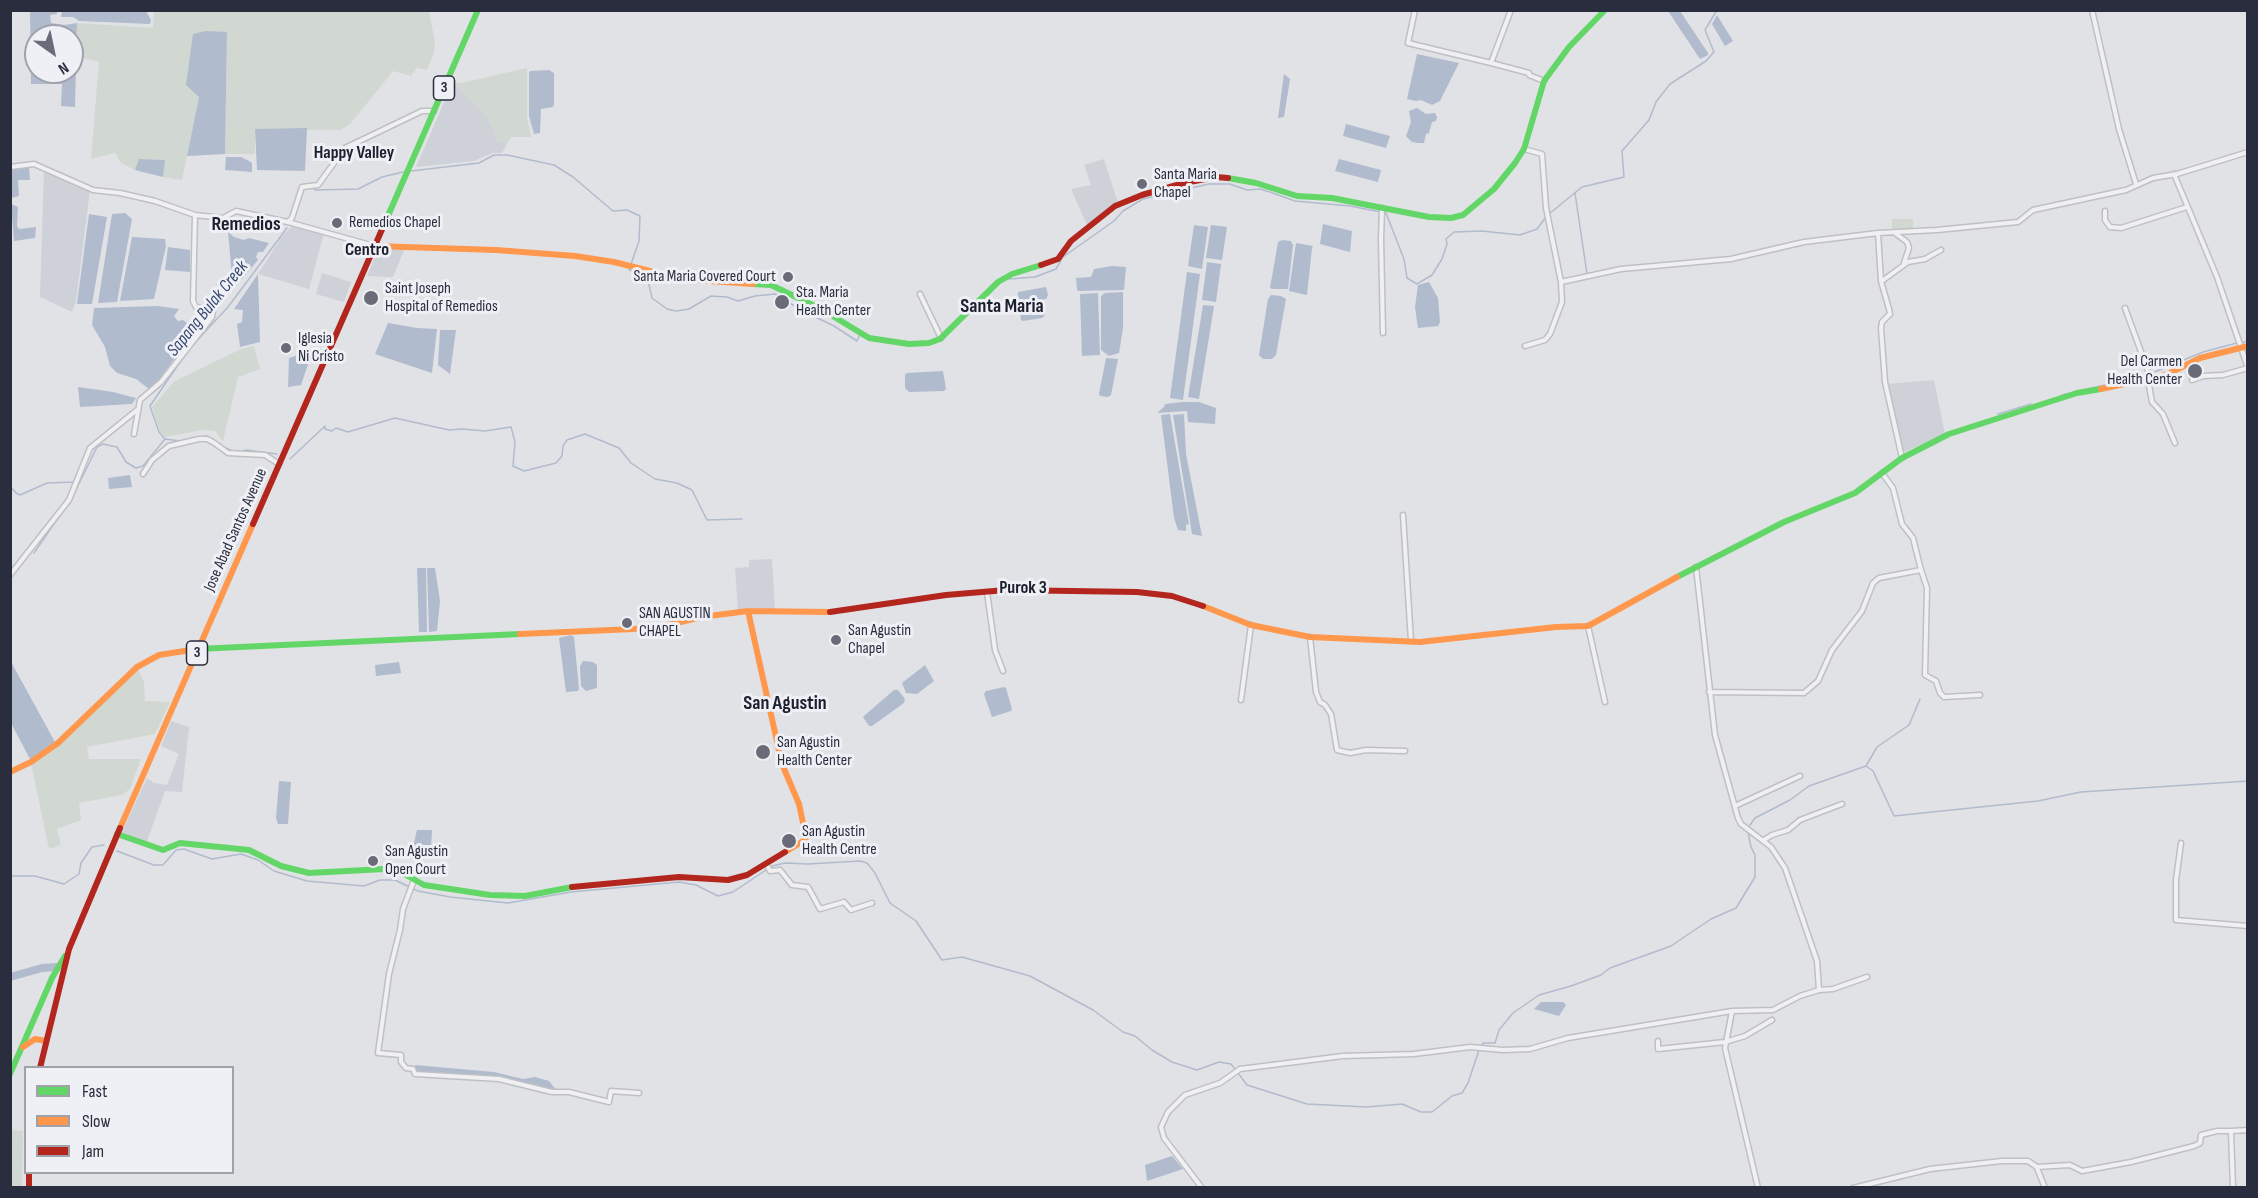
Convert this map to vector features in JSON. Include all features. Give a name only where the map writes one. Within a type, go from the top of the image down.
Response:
[{"type":"main road","name":"Jose Abad Santos Avenue","points":[[40,1066],[69,949],[117,834],[478,10]]},
{"type":"main road","points":[[374,246],[496,250],[614,262],[682,279],[771,285],[823,310],[869,338],[909,344],[929,343],[941,338],[998,282],[1012,274],[1058,259],[1070,243],[1115,206],[1142,195],[1184,183],[1216,177],[1233,178],[1297,196],[1332,198],[1443,218],[1463,215],[1494,189],[1524,149],[1544,81],[1569,47],[1605,10]]},
{"type":"main road","points":[[10,772],[31,762],[58,743],[137,667],[159,655],[198,649],[656,628],[701,617],[747,611],[830,612],[946,595],[1065,590],[1137,592],[1173,596],[1251,625],[1310,637],[1411,641],[1588,626],[1784,522],[1855,493],[1902,458],[1949,434],[2076,393],[2150,380],[2166,375],[2200,358],[2245,347]]},
{"type":"main road","points":[[117,834],[146,846],[163,850],[180,843],[193,843],[249,850],[281,866],[309,873],[384,869],[399,871],[413,882],[424,885],[490,895],[525,896],[569,887],[679,877],[728,880],[768,868],[806,837],[799,804],[782,764],[747,611]]},
{"type":"main road","points":[[10,1074],[52,978],[69,949]]},
{"type":"main road","points":[[22,1048],[35,1039],[46,1041]]},
{"type":"street","points":[[1415,10],[1408,43],[1529,73],[1544,81]]},
{"type":"street","points":[[1491,63],[1511,10]]},
{"type":"street","points":[[2092,10],[2120,129],[2136,184]]},
{"type":"street","points":[[288,222],[292,218],[302,187],[318,185],[345,148],[422,111],[435,111]]},
{"type":"street","points":[[1524,149],[1542,154],[1546,208],[1561,282],[1562,302],[1550,334],[1545,340],[1525,346]]},
{"type":"street","points":[[1561,282],[1621,269],[1731,259],[1804,242],[1878,232],[2018,222],[2033,210],[2126,190],[2153,178],[2247,152]]},
{"type":"street","points":[[10,166],[34,164],[93,190],[155,201],[195,215],[223,218],[236,211],[288,222],[374,246]]},
{"type":"street","points":[[2174,174],[2245,347],[2247,368],[2192,380]]},
{"type":"street","points":[[2105,211],[2105,220],[2108,225],[2121,228],[2187,207]]},
{"type":"street","points":[[1382,208],[1383,333]]},
{"type":"street","points":[[134,434],[140,400],[161,382],[193,338],[212,317],[213,311],[196,307],[193,301],[195,215]]},
{"type":"street","points":[[1878,232],[1881,281],[1890,314],[1881,322],[1885,382],[1902,458]]},
{"type":"street","points":[[1894,232],[1907,242],[1909,248],[1904,264]]},
{"type":"street","points":[[1881,281],[1904,264],[1925,260],[1941,250]]},
{"type":"street","points":[[920,294],[941,338]]},
{"type":"street","points":[[2125,308],[2150,380],[2152,402],[2163,414],[2175,443]]},
{"type":"street","points":[[10,575],[69,500],[90,448],[138,410]]},
{"type":"street","points":[[142,474],[152,460],[169,446],[199,439],[207,439],[228,453],[265,455],[279,465]]},
{"type":"street","points":[[1882,473],[1893,488],[1902,524],[1916,545],[1927,588],[1925,675],[1936,681],[1944,697],[1980,695]]},
{"type":"street","points":[[1403,515],[1411,641]]},
{"type":"street","points":[[1696,567],[1715,735],[1735,806],[1741,824],[1764,840],[1785,868],[1817,961],[1820,990]]},
{"type":"street","points":[[1709,692],[1804,693],[1818,681],[1836,643],[1862,611],[1873,583],[1878,578],[1922,570]]},
{"type":"street","points":[[987,592],[994,651],[1003,672]]},
{"type":"street","points":[[1241,700],[1251,625]]},
{"type":"street","points":[[1588,626],[1605,702]]},
{"type":"street","points":[[1310,637],[1316,692],[1320,702],[1331,714],[1337,750],[1350,753],[1366,750],[1405,751]]},
{"type":"street","points":[[1735,806],[1800,776]]},
{"type":"street","points":[[1764,840],[1788,830],[1800,820],[1842,804]]},
{"type":"street","points":[[2181,843],[2176,880],[2176,920],[2247,926]]},
{"type":"street","points":[[768,868],[780,870],[792,885],[808,887],[820,909],[844,902],[851,910],[872,903]]},
{"type":"street","points":[[413,882],[403,909],[389,974],[378,1053],[401,1055],[401,1062],[405,1068],[413,1069],[415,1074],[499,1079],[552,1092],[569,1092],[609,1102],[611,1091],[639,1093]]},
{"type":"street","points":[[1202,1188],[1164,1138],[1161,1127],[1168,1112],[1185,1095],[1220,1083],[1240,1068],[1343,1056],[1414,1054],[1470,1047],[1503,1050],[1530,1049],[1568,1038],[1732,1011],[1773,1010],[1800,996],[1833,989],[1867,976]]},
{"type":"street","points":[[1732,1011],[1725,1041],[1758,1188]]},
{"type":"street","points":[[1658,1041],[1658,1049],[1725,1041],[1744,1036],[1772,1020]]},
{"type":"street","points":[[2037,1167],[2070,1164],[2082,1171],[2131,1162],[2194,1146],[2200,1143],[2201,1135],[2217,1131],[2247,1130]]},
{"type":"street","points":[[2231,1131],[2233,1188]]},
{"type":"street","points":[[1853,1188],[1949,1166],[2002,1161],[2028,1161],[2037,1167],[2045,1188]]},
{"type":"shaded area","points":[[154,10],[429,11],[435,43],[427,70],[416,68],[411,76],[393,71],[351,123],[341,130],[255,130],[255,154],[225,154],[227,32],[199,97],[182,180],[163,177],[164,160],[140,159],[135,170],[121,163],[115,153],[91,159],[99,61],[84,59],[84,24],[77,23],[153,28]]},
{"type":"shaded area","points":[[527,68],[527,117],[531,137],[511,137],[507,144],[496,140],[495,131],[488,118],[455,85],[455,82],[461,83]]},
{"type":"shaded area","points":[[455,77],[455,85],[488,118],[495,131],[496,140],[507,144],[502,153],[493,153],[474,161],[416,167]]},
{"type":"shaded area","points":[[1104,159],[1118,203],[1087,225],[1071,189],[1091,185],[1084,165]]},
{"type":"shaded area","points":[[44,168],[90,190],[76,301],[72,312],[40,297]]},
{"type":"shaded area","points":[[1892,219],[1913,219],[1913,231],[1892,231]]},
{"type":"shaded area","points":[[293,225],[324,233],[309,289],[258,274],[283,235]]},
{"type":"shaded area","points":[[379,247],[405,248],[393,277],[367,276]]},
{"type":"shaded area","points":[[322,273],[351,282],[344,302],[316,294]]},
{"type":"shaded area","points":[[254,346],[260,369],[238,377],[223,441],[215,431],[203,430],[165,437],[160,431],[152,407],[175,381],[241,349]]},
{"type":"shaded area","points":[[1934,380],[1945,434],[1902,453],[1886,384]]},
{"type":"shaded area","points":[[772,559],[775,609],[738,610],[735,568],[749,567],[749,560]]},
{"type":"shaded area","points":[[138,668],[144,682],[145,701],[170,702],[155,734],[87,747],[89,759],[141,759],[130,789],[122,795],[79,803],[81,820],[57,829],[61,845],[49,849],[31,764],[59,745]]},
{"type":"shaded area","points":[[171,721],[189,727],[182,792],[165,791],[146,844],[122,832],[147,778],[154,783],[167,785],[179,754],[161,746]]},
{"type":"shaded area","points":[[11,1130],[23,1131],[22,1187],[11,1187]]},
{"type":"water","points":[[30,11],[57,11],[57,14],[50,15],[51,23],[58,24],[30,24]]},
{"type":"water","points":[[62,11],[146,11],[151,20],[150,24],[79,21],[73,17],[61,17]]},
{"type":"water","points":[[1668,11],[1680,11],[1708,55],[1700,59]]},
{"type":"water","points":[[1717,15],[1733,41],[1725,46],[1712,24]]},
{"type":"water","points":[[206,31],[227,32],[225,154],[187,156],[199,97],[186,85],[193,34]]},
{"type":"water","points":[[1417,54],[1459,63],[1440,101],[1432,105],[1421,100],[1407,99]]},
{"type":"water","points":[[549,70],[554,73],[554,104],[553,107],[541,109],[540,133],[534,134],[529,116],[529,73],[530,71]]},
{"type":"water","points":[[1284,74],[1290,79],[1284,117],[1278,118]]},
{"type":"water","points":[[62,84],[76,84],[75,107],[61,106]]},
{"type":"water","points":[[1417,108],[1426,114],[1435,113],[1437,117],[1436,121],[1432,122],[1429,133],[1426,134],[1424,143],[1412,142],[1406,136],[1411,122],[1409,111]]},
{"type":"water","points":[[1346,124],[1390,136],[1386,148],[1343,136]]},
{"type":"water","points":[[307,128],[305,171],[257,170],[255,129]]},
{"type":"water","points":[[226,157],[241,157],[249,161],[252,163],[252,172],[225,170]]},
{"type":"water","points":[[139,159],[165,160],[163,177],[135,170]]},
{"type":"water","points":[[1339,159],[1381,170],[1378,182],[1335,171]]},
{"type":"water","points":[[10,167],[29,167],[30,180],[18,180],[19,196],[11,198]]},
{"type":"water","points":[[11,204],[18,207],[17,226],[19,229],[36,227],[35,238],[14,241]]},
{"type":"water","points":[[125,213],[132,219],[117,302],[98,303],[112,214]]},
{"type":"water","points":[[89,214],[107,217],[92,304],[77,304]]},
{"type":"water","points":[[1323,224],[1352,231],[1350,252],[1320,244]]},
{"type":"water","points":[[1194,225],[1208,227],[1202,269],[1188,266]]},
{"type":"water","points":[[1211,225],[1227,227],[1222,260],[1206,258]]},
{"type":"water","points":[[228,232],[244,240],[249,238],[269,243],[263,252],[258,252],[256,257],[258,260],[242,279],[232,276]]},
{"type":"water","points":[[132,237],[165,239],[166,246],[154,299],[120,301]]},
{"type":"water","points":[[1291,241],[1293,245],[1288,289],[1273,289],[1270,288],[1278,242]]},
{"type":"water","points":[[1296,243],[1313,246],[1307,295],[1289,291]]},
{"type":"water","points":[[168,247],[190,250],[190,272],[165,270]]},
{"type":"water","points":[[1207,262],[1221,264],[1216,302],[1202,300]]},
{"type":"water","points":[[1112,266],[1126,267],[1124,290],[1078,291],[1076,278],[1091,277],[1094,269]]},
{"type":"water","points":[[1187,272],[1200,274],[1183,400],[1170,398]]},
{"type":"water","points":[[258,274],[260,342],[240,347],[237,324],[242,322],[243,310],[234,309]]},
{"type":"water","points":[[1429,282],[1438,298],[1440,322],[1438,326],[1418,328],[1415,307],[1418,285]]},
{"type":"water","points":[[1046,287],[1048,295],[1046,299],[1018,304],[1018,292]]},
{"type":"water","points":[[1123,292],[1123,328],[1119,353],[1109,356],[1101,350],[1101,296],[1105,293]]},
{"type":"water","points":[[1098,293],[1100,355],[1082,356],[1080,294]]},
{"type":"water","points":[[1271,295],[1286,299],[1276,355],[1272,359],[1263,359],[1259,355],[1268,299]]},
{"type":"water","points":[[1044,303],[1045,315],[1042,318],[1021,320],[1020,309]]},
{"type":"water","points":[[1203,305],[1214,306],[1199,399],[1188,397]]},
{"type":"water","points":[[157,306],[179,309],[174,316],[178,321],[183,320],[187,323],[186,328],[192,334],[156,384],[149,389],[136,379],[117,373],[110,366],[105,347],[92,325],[94,308]]},
{"type":"water","points":[[388,323],[437,329],[432,373],[375,354]]},
{"type":"water","points":[[440,330],[456,330],[450,374],[438,365]]},
{"type":"water","points":[[313,350],[301,385],[288,387],[289,358]]},
{"type":"water","points":[[1106,358],[1118,359],[1111,395],[1108,397],[1099,394]]},
{"type":"water","points":[[943,371],[946,389],[944,391],[909,392],[905,388],[907,373]]},
{"type":"water","points":[[78,387],[136,398],[132,404],[80,407]]},
{"type":"water","points":[[1199,402],[1216,408],[1215,424],[1188,422],[1187,411],[1157,413],[1165,404]]},
{"type":"water","points":[[1170,414],[1189,524],[1186,525],[1186,531],[1178,530],[1174,518],[1161,415]]},
{"type":"water","points":[[1184,414],[1186,454],[1202,536],[1192,534],[1173,415]]},
{"type":"water","points":[[130,475],[132,487],[109,489],[108,478]]},
{"type":"water","points":[[417,568],[426,568],[427,632],[419,632]]},
{"type":"water","points":[[427,568],[435,568],[440,601],[437,631],[429,632]]},
{"type":"water","points":[[571,635],[574,637],[579,689],[566,692],[559,638]]},
{"type":"water","points":[[10,660],[55,742],[31,761],[11,723]]},
{"type":"water","points":[[583,661],[597,665],[597,688],[586,691],[581,686],[580,666]]},
{"type":"water","points":[[399,662],[401,673],[376,676],[375,665]]},
{"type":"water","points":[[925,665],[934,681],[917,694],[906,693],[902,683]]},
{"type":"water","points":[[1004,687],[1012,709],[992,717],[984,694],[986,691]]},
{"type":"water","points":[[894,690],[898,690],[905,699],[904,703],[869,726],[863,717]]},
{"type":"water","points":[[279,781],[291,782],[288,824],[278,824],[276,818]]},
{"type":"water","points":[[417,830],[432,830],[431,850],[412,851]]},
{"type":"water","points":[[1541,1002],[1563,1002],[1566,1005],[1559,1016],[1534,1009]]},
{"type":"water","points":[[415,1065],[494,1072],[523,1079],[535,1077],[549,1081],[556,1090],[499,1078],[416,1073]]},
{"type":"water","points":[[1172,1156],[1183,1169],[1147,1181],[1145,1165]]},
{"type":"waterway","points":[[1549,214],[1582,187],[1624,177],[1622,151],[1649,120],[1656,102],[1670,84],[1706,61],[1714,52],[1705,30],[1717,10]]},
{"type":"waterway","points":[[411,171],[479,163],[494,155],[507,155],[554,165],[573,177],[613,211],[627,210],[640,216],[639,241],[629,270],[647,276],[652,298],[667,309],[676,311],[689,309],[711,296],[727,297],[738,301],[775,294],[857,341],[860,334]]},
{"type":"waterway","name":"Sapang Bulak Creek","points":[[311,187],[316,190],[358,189],[382,177],[403,172]]},
{"type":"waterway","points":[[1009,279],[1035,277],[1056,269],[1063,257],[1114,221],[1123,211],[1143,199],[1209,184],[1230,184],[1247,190],[1260,189],[1295,201],[1350,206],[1386,213],[1404,259],[1407,278],[1417,284],[1432,275],[1442,259],[1447,244],[1446,239],[1454,232],[1482,231],[1520,235],[1537,229],[1546,217]]},
{"type":"waterway","name":"Sapang Bulak Creek","points":[[297,208],[302,193]]},
{"type":"waterway","points":[[1575,193],[1587,274]]},
{"type":"waterway","name":"Sapang Bulak Creek","points":[[217,443],[206,436],[180,441],[165,439],[159,432],[150,406],[189,349],[228,307],[287,228]]},
{"type":"waterway","points":[[2241,343],[2248,341]]},
{"type":"waterway","points":[[2152,373],[2203,352],[2237,343]]},
{"type":"waterway","points":[[2062,395],[2147,375]]},
{"type":"waterway","points":[[1998,414],[2031,404]]},
{"type":"waterway","points":[[290,459],[325,426],[325,429],[332,431],[336,428],[348,432],[395,418],[449,430],[485,431],[511,427],[515,442],[513,466],[524,471],[556,463],[562,456],[563,446],[567,440],[585,434],[619,448],[631,463],[655,479],[677,483],[692,490],[707,520],[742,519]]},
{"type":"waterway","points":[[70,502],[97,447],[103,444],[117,447],[126,462],[136,468],[143,466],[165,439]]},
{"type":"waterway","points":[[223,447],[235,452]]},
{"type":"waterway","points":[[240,453],[246,450],[277,454]]},
{"type":"waterway","points":[[10,486],[20,495],[47,483],[75,482]]},
{"type":"waterway","points":[[34,553],[67,505]]},
{"type":"waterway","points":[[1866,766],[1877,747],[1909,725],[1920,699]]},
{"type":"waterway","points":[[1750,825],[1755,818],[1790,800],[1809,786],[1866,766],[1873,771],[1894,816],[2038,801],[2081,792],[2248,781]]},
{"type":"waterway","points":[[1482,1046],[1483,1043],[1495,1043],[1499,1030],[1513,1013],[1539,995],[1601,975],[1610,968],[1671,946],[1711,919],[1736,908],[1755,877],[1755,855],[1748,832]]},
{"type":"waterway","points":[[10,876],[35,876],[64,884],[79,874],[81,863],[92,847],[104,845]]},
{"type":"waterway","points":[[117,851],[154,865],[163,865],[176,850],[184,849],[212,859],[241,854],[258,860],[274,871],[307,881],[364,886],[380,880],[395,880],[418,891],[508,903],[571,892],[679,882],[696,885],[718,896],[733,892],[772,866],[785,863],[860,861],[867,863],[875,873],[890,903],[916,921],[942,960],[962,957],[1030,976],[1093,1010],[1123,1032],[1135,1036],[1172,1062],[1197,1070],[1219,1062],[1231,1064],[1235,1069]]},
{"type":"waterway","points":[[10,977],[42,968],[56,967]]},
{"type":"waterway","points":[[1238,1073],[1247,1085],[1307,1104],[1367,1107],[1402,1104],[1421,1112],[1432,1112],[1452,1096],[1462,1093],[1468,1083],[1479,1050]]},
{"type":"traffic: fast","points":[[387,218],[478,10]]},
{"type":"traffic: fast","points":[[1228,178],[1256,183],[1297,196],[1332,198],[1429,217],[1451,218],[1463,215],[1494,189],[1515,163],[1524,149],[1544,81],[1569,47],[1605,10]]},
{"type":"traffic: fast","points":[[753,284],[771,285],[823,310],[869,338],[909,344],[929,343],[940,339],[998,282],[1012,274],[1041,265]]},
{"type":"traffic: fast","points":[[1677,577],[1784,522],[1855,493],[1902,458],[1949,434],[2077,393],[2101,389]]},
{"type":"traffic: fast","points":[[197,649],[520,634]]},
{"type":"traffic: fast","points":[[117,834],[163,850],[180,843],[249,850],[281,866],[309,873],[384,869],[399,871],[424,885],[490,895],[525,896],[572,887]]},
{"type":"traffic: fast","points":[[10,1074],[52,978],[65,956]]},
{"type":"traffic: slow","points":[[374,246],[496,250],[575,256],[614,262],[682,279],[753,284]]},
{"type":"traffic: slow","points":[[2101,389],[2166,375],[2200,358],[2248,346]]},
{"type":"traffic: slow","points":[[120,828],[253,524]]},
{"type":"traffic: slow","points":[[1203,606],[1251,625],[1310,637],[1420,642],[1556,627],[1588,626],[1677,577]]},
{"type":"traffic: slow","points":[[520,634],[656,628],[701,617],[748,611],[830,612]]},
{"type":"traffic: slow","points":[[748,611],[782,764],[799,804],[806,837],[805,840],[785,852]]},
{"type":"traffic: slow","points":[[10,772],[31,762],[58,743],[137,667],[159,655],[197,649]]},
{"type":"traffic: slow","points":[[23,1047],[35,1039],[46,1041]]},
{"type":"traffic: jam","points":[[1041,265],[1058,259],[1071,241],[1115,206],[1142,195],[1184,183],[1216,177],[1228,178]]},
{"type":"traffic: jam","points":[[253,524],[387,218]]},
{"type":"traffic: jam","points":[[830,612],[946,595],[1006,590],[1137,592],[1172,596],[1203,606]]},
{"type":"traffic: jam","points":[[40,1066],[69,949],[120,828]]},
{"type":"traffic: jam","points":[[572,887],[679,877],[728,880],[747,875],[785,852]]},
{"type":"traffic: jam","points":[[29,1174],[29,1188]]},
{"type":"place","name":"Santa Maria Chapel","points":[[1142,184]]},
{"type":"place","name":"Remedios Chapel","points":[[337,223]]},
{"type":"place","name":"Santa Maria Covered Court","points":[[788,277]]},
{"type":"place","name":"Saint Joseph Hospital of Remedios","points":[[371,298]]},
{"type":"place","name":"Sta. Maria Health Center","points":[[782,302]]},
{"type":"place","name":"Iglesia Ni Cristo","points":[[286,348]]},
{"type":"place","name":"Del Carmen Health Center","points":[[2195,371]]},
{"type":"place","name":"SAN AGUSTIN CHAPEL","points":[[627,623]]},
{"type":"place","name":"San Agustin Chapel","points":[[836,640]]},
{"type":"place","name":"San Agustin Health Center","points":[[763,752]]},
{"type":"place","name":"San Agustin Health Centre","points":[[789,841]]},
{"type":"place","name":"San Agustin Open Court","points":[[373,861]]},
{"type":"district","name":"Happy Valley","points":[[354,153]]},
{"type":"district","name":"Remedios","points":[[246,225]]},
{"type":"district","name":"Centro","points":[[367,250]]},
{"type":"district","name":"Santa Maria","points":[[1002,307]]},
{"type":"district","name":"Purok 3","points":[[1023,588]]},
{"type":"district","name":"San Agustin","points":[[785,704]]}]
